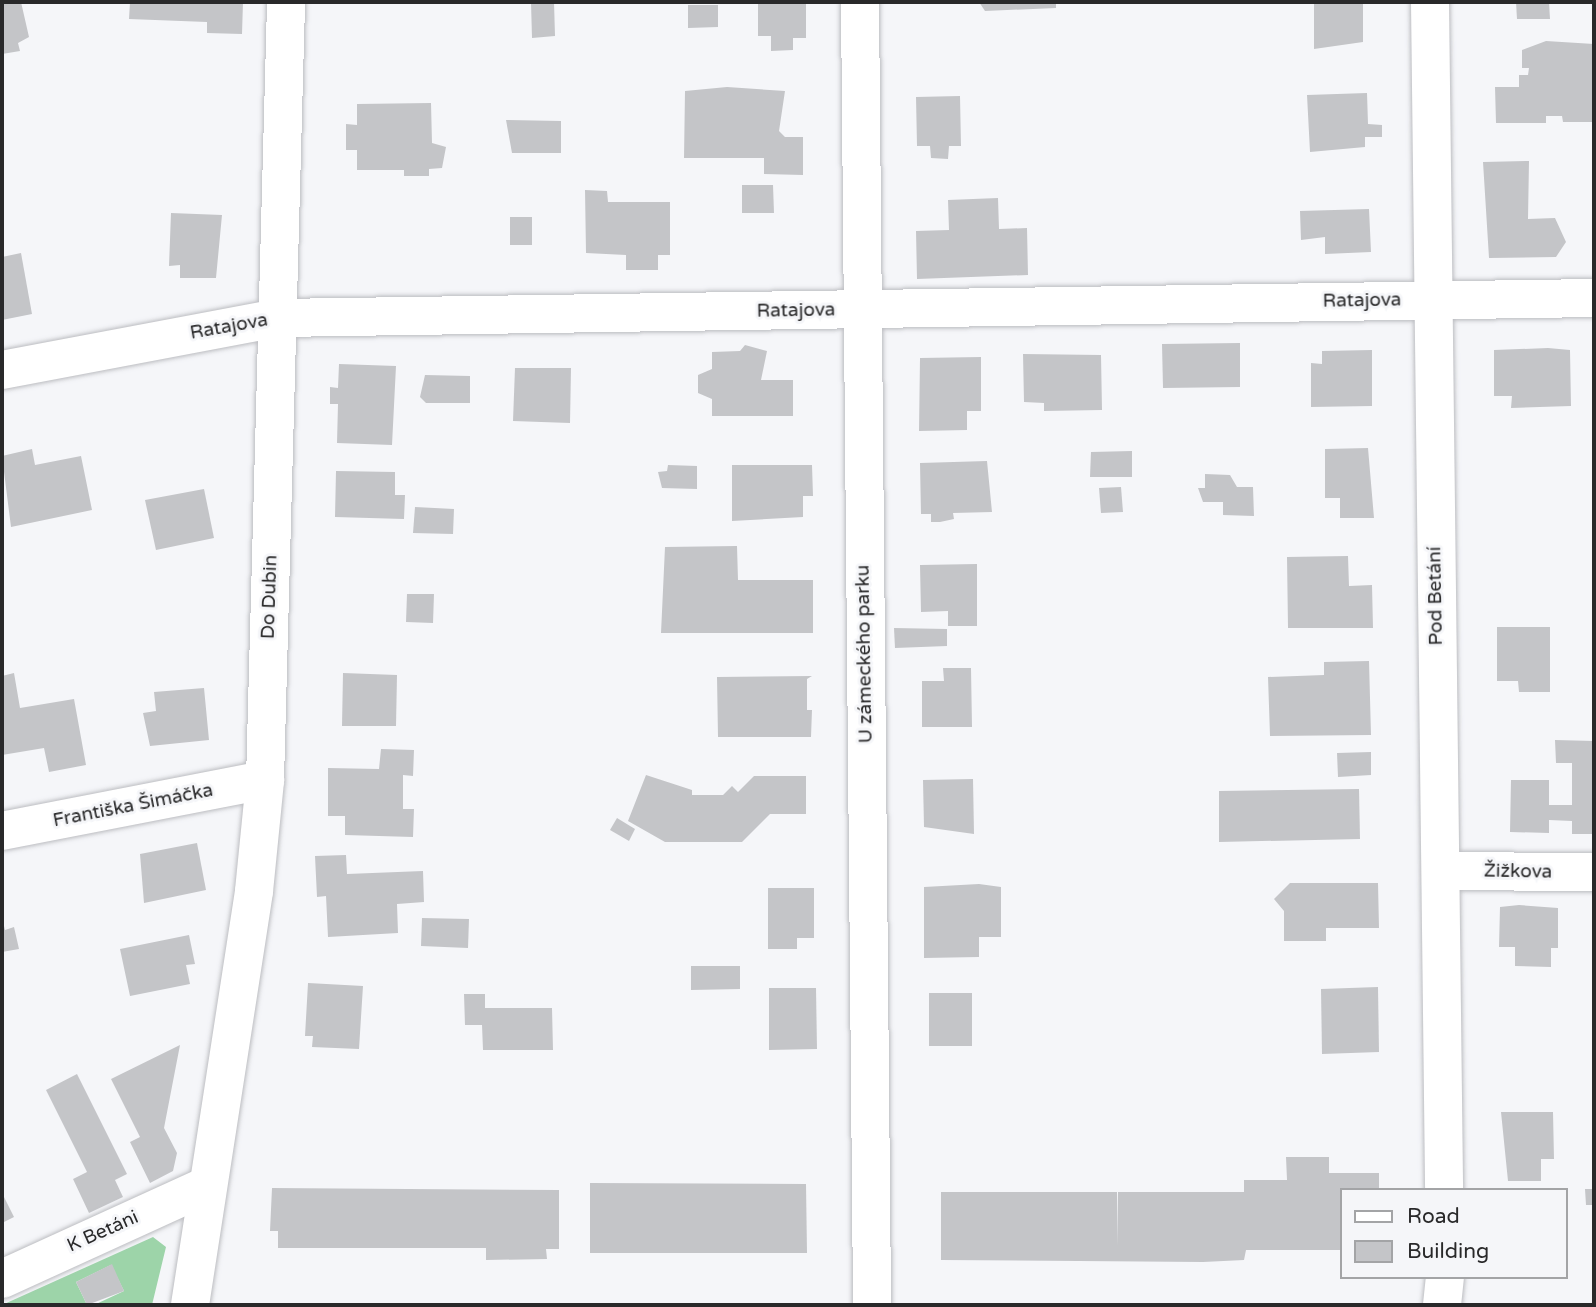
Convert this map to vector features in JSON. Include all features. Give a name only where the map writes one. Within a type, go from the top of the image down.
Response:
[{"type":"street","name":"Do Dubin","points":[[190,1305],[204,1187],[254,891],[265,780],[286,2]]},
{"type":"street","name":"U zámeckého parku","points":[[860,2],[872,1305]]},
{"type":"street","name":"Pod Betání","points":[[1430,2],[1431,300],[1444,1188]]},
{"type":"street","name":"Ratajova","points":[[2,370],[278,318],[1594,298]]},
{"type":"street","name":"Františka Šimáčka","points":[[2,831],[265,780]]},
{"type":"street","name":"Žižkova","points":[[1441,871],[1594,872]]},
{"type":"street","name":"K Betáni","points":[[2,1279],[204,1187]]},
{"type":"street","points":[[1441,1305],[1445,1279]]},
{"type":"green space","points":[[153,1237],[166,1247],[152,1305],[94,1305],[124,1291],[111,1265],[76,1282],[87,1305],[2,1305]]},
{"type":"building","points":[[2,2],[21,2],[29,37],[18,43],[20,51],[2,54]]},
{"type":"building","points":[[130,2],[243,2],[242,34],[207,33],[207,22],[129,19]]},
{"type":"building","points":[[531,2],[554,2],[555,36],[532,38]]},
{"type":"building","points":[[758,2],[806,2],[806,38],[793,38],[793,50],[771,51],[771,36],[758,36]]},
{"type":"building","points":[[979,2],[1056,2],[1056,8],[985,11]]},
{"type":"building","points":[[1314,2],[1363,2],[1363,42],[1314,49]]},
{"type":"building","points":[[1516,2],[1549,2],[1550,19],[1517,19]]},
{"type":"building","points":[[688,5],[718,5],[718,27],[688,28]]},
{"type":"building","points":[[1546,41],[1594,44],[1594,122],[1563,122],[1562,116],[1546,116],[1546,123],[1496,123],[1495,87],[1519,87],[1519,75],[1528,75],[1529,68],[1522,68],[1522,50]]},
{"type":"building","points":[[727,87],[785,91],[779,131],[785,137],[803,137],[803,175],[764,174],[764,158],[684,158],[685,91]]},
{"type":"building","points":[[1367,93],[1368,124],[1382,125],[1382,137],[1365,137],[1365,147],[1310,152],[1307,95]]},
{"type":"building","points":[[960,96],[961,146],[949,146],[948,159],[931,158],[930,146],[917,146],[916,97]]},
{"type":"building","points":[[431,103],[432,143],[446,147],[442,168],[429,169],[429,176],[404,176],[404,170],[357,170],[357,150],[346,150],[346,124],[357,125],[357,104]]},
{"type":"building","points":[[506,120],[561,121],[561,153],[512,153]]},
{"type":"building","points":[[1529,161],[1528,219],[1555,218],[1566,242],[1556,257],[1489,258],[1483,162]]},
{"type":"building","points":[[742,185],[773,185],[774,213],[742,213]]},
{"type":"building","points":[[585,190],[607,191],[608,202],[670,202],[670,255],[658,255],[658,270],[626,270],[626,255],[586,253]]},
{"type":"building","points":[[998,198],[999,229],[1027,228],[1028,275],[917,279],[916,231],[949,230],[948,200]]},
{"type":"building","points":[[1369,209],[1371,252],[1325,254],[1325,237],[1301,240],[1300,211]]},
{"type":"building","points":[[171,213],[222,215],[216,278],[180,278],[180,265],[169,266]]},
{"type":"building","points":[[510,217],[532,217],[532,245],[510,245]]},
{"type":"building","points":[[21,253],[32,314],[2,320],[2,257]]},
{"type":"building","points":[[1240,343],[1240,387],[1163,388],[1162,344]]},
{"type":"building","points":[[745,345],[767,351],[761,380],[793,380],[793,416],[712,416],[712,399],[698,393],[698,375],[712,369],[712,352],[740,351]]},
{"type":"building","points":[[1372,350],[1372,406],[1311,407],[1311,363],[1322,364],[1322,351]]},
{"type":"building","points":[[1494,350],[1570,350],[1571,406],[1511,408],[1512,396],[1494,396]]},
{"type":"building","points":[[1023,354],[1101,355],[1102,410],[1044,411],[1044,403],[1024,402]]},
{"type":"building","points":[[981,357],[981,411],[967,411],[967,430],[919,431],[920,358]]},
{"type":"building","points":[[339,364],[396,366],[392,445],[337,443],[338,404],[330,404],[330,387],[338,388]]},
{"type":"building","points":[[515,368],[571,368],[570,423],[513,421]]},
{"type":"building","points":[[425,375],[470,376],[470,403],[426,403],[420,397]]},
{"type":"building","points":[[1368,448],[1374,518],[1340,518],[1340,498],[1325,498],[1325,449]]},
{"type":"building","points":[[32,449],[35,465],[81,456],[92,510],[11,527],[2,456]]},
{"type":"building","points":[[1132,451],[1132,477],[1090,477],[1091,452]]},
{"type":"building","points":[[987,461],[992,512],[953,513],[954,519],[940,522],[931,522],[931,514],[921,514],[920,463]]},
{"type":"building","points":[[668,465],[697,466],[697,489],[662,488],[658,472],[667,471]]},
{"type":"building","points":[[732,465],[812,465],[813,496],[803,496],[803,517],[732,521]]},
{"type":"building","points":[[336,471],[395,472],[395,495],[405,495],[404,519],[335,517]]},
{"type":"building","points":[[1205,474],[1230,475],[1237,487],[1253,487],[1254,516],[1223,515],[1223,502],[1203,502],[1198,488],[1205,488]]},
{"type":"building","points":[[1121,487],[1123,512],[1101,513],[1099,488]]},
{"type":"building","points":[[204,489],[214,538],[156,550],[145,500]]},
{"type":"building","points":[[415,507],[454,509],[453,534],[413,533]]},
{"type":"building","points":[[737,546],[738,580],[813,580],[813,633],[661,633],[665,547]]},
{"type":"building","points":[[1348,556],[1349,586],[1372,585],[1373,628],[1288,628],[1287,557]]},
{"type":"building","points":[[977,564],[977,626],[948,626],[948,611],[921,612],[920,565]]},
{"type":"building","points":[[407,594],[434,594],[433,623],[406,622]]},
{"type":"building","points":[[1497,627],[1550,627],[1550,692],[1519,692],[1518,681],[1497,681]]},
{"type":"building","points":[[894,628],[947,629],[947,646],[895,648]]},
{"type":"building","points":[[1369,661],[1371,735],[1270,736],[1268,677],[1324,675],[1324,662]]},
{"type":"building","points":[[943,668],[971,668],[972,727],[922,727],[922,681],[944,681]]},
{"type":"building","points":[[14,673],[20,708],[74,699],[86,765],[49,772],[44,748],[2,755],[2,676]]},
{"type":"building","points":[[343,673],[397,675],[396,726],[342,726]]},
{"type":"building","points":[[812,676],[807,679],[807,710],[812,710],[811,737],[718,737],[717,677]]},
{"type":"building","points":[[204,688],[209,740],[150,746],[143,713],[156,711],[154,692]]},
{"type":"building","points":[[1555,740],[1594,741],[1594,834],[1572,834],[1572,821],[1549,820],[1549,833],[1510,832],[1511,780],[1549,780],[1549,805],[1572,805],[1572,763],[1556,763]]},
{"type":"building","points":[[381,749],[414,750],[413,776],[403,775],[403,809],[414,809],[413,837],[345,835],[345,816],[328,816],[328,768],[379,769]]},
{"type":"building","points":[[1371,752],[1371,775],[1338,777],[1337,753]]},
{"type":"building","points":[[646,775],[692,790],[692,795],[723,795],[732,786],[738,792],[754,776],[806,776],[806,814],[770,814],[742,842],[665,842],[628,821]]},
{"type":"building","points":[[973,779],[974,834],[924,827],[923,780]]},
{"type":"building","points":[[1359,789],[1360,839],[1219,842],[1219,791]]},
{"type":"building","points":[[617,818],[635,829],[629,841],[610,830]]},
{"type":"building","points":[[197,843],[206,890],[144,903],[140,854]]},
{"type":"building","points":[[346,855],[347,874],[423,871],[424,902],[397,904],[398,933],[328,937],[326,896],[317,897],[315,856]]},
{"type":"building","points":[[1290,883],[1378,883],[1379,928],[1326,928],[1326,941],[1284,941],[1284,911],[1274,899]]},
{"type":"building","points":[[979,884],[1001,887],[1001,937],[979,937],[979,957],[924,958],[924,887]]},
{"type":"building","points":[[768,888],[814,888],[814,938],[797,938],[797,949],[768,949]]},
{"type":"building","points":[[1519,905],[1558,908],[1558,948],[1551,948],[1551,967],[1515,966],[1515,947],[1499,947],[1500,907]]},
{"type":"building","points":[[422,918],[469,919],[468,948],[421,946]]},
{"type":"building","points":[[3,922],[5,930],[14,927],[19,949],[2,952]]},
{"type":"building","points":[[189,935],[195,964],[186,965],[190,984],[130,996],[120,949]]},
{"type":"building","points":[[691,966],[740,966],[740,989],[691,990]]},
{"type":"building","points":[[308,983],[363,986],[359,1049],[312,1047],[313,1036],[305,1036]]},
{"type":"building","points":[[1378,987],[1379,1052],[1322,1054],[1321,989]]},
{"type":"building","points":[[769,988],[816,988],[817,1049],[769,1050]]},
{"type":"building","points":[[929,993],[972,993],[972,1046],[929,1046]]},
{"type":"building","points":[[464,994],[485,994],[485,1008],[552,1008],[553,1050],[483,1050],[482,1025],[465,1025]]},
{"type":"building","points":[[180,1045],[164,1128],[177,1153],[173,1171],[150,1183],[130,1142],[140,1137],[111,1079]]},
{"type":"building","points":[[77,1074],[127,1174],[115,1180],[123,1197],[89,1213],[73,1179],[87,1172],[46,1090]]},
{"type":"building","points":[[1501,1112],[1553,1112],[1554,1159],[1541,1159],[1541,1181],[1508,1181]]},
{"type":"building","points":[[1286,1157],[1329,1157],[1329,1173],[1379,1173],[1379,1188],[1340,1188],[1340,1250],[1246,1250],[1244,1260],[1203,1262],[941,1260],[941,1192],[1117,1192],[1118,1246],[1118,1192],[1244,1192],[1244,1180],[1287,1180]]},
{"type":"building","points":[[590,1183],[806,1184],[807,1253],[590,1253]]},
{"type":"building","points":[[272,1188],[559,1190],[559,1249],[546,1249],[547,1259],[486,1260],[486,1248],[278,1248],[278,1231],[270,1231]]},
{"type":"building","points":[[1585,1189],[1594,1189],[1594,1205],[1586,1205]]},
{"type":"building","points":[[2,1193],[14,1217],[2,1223]]},
{"type":"building","points":[[112,1264],[124,1291],[87,1305],[76,1282]]}]
